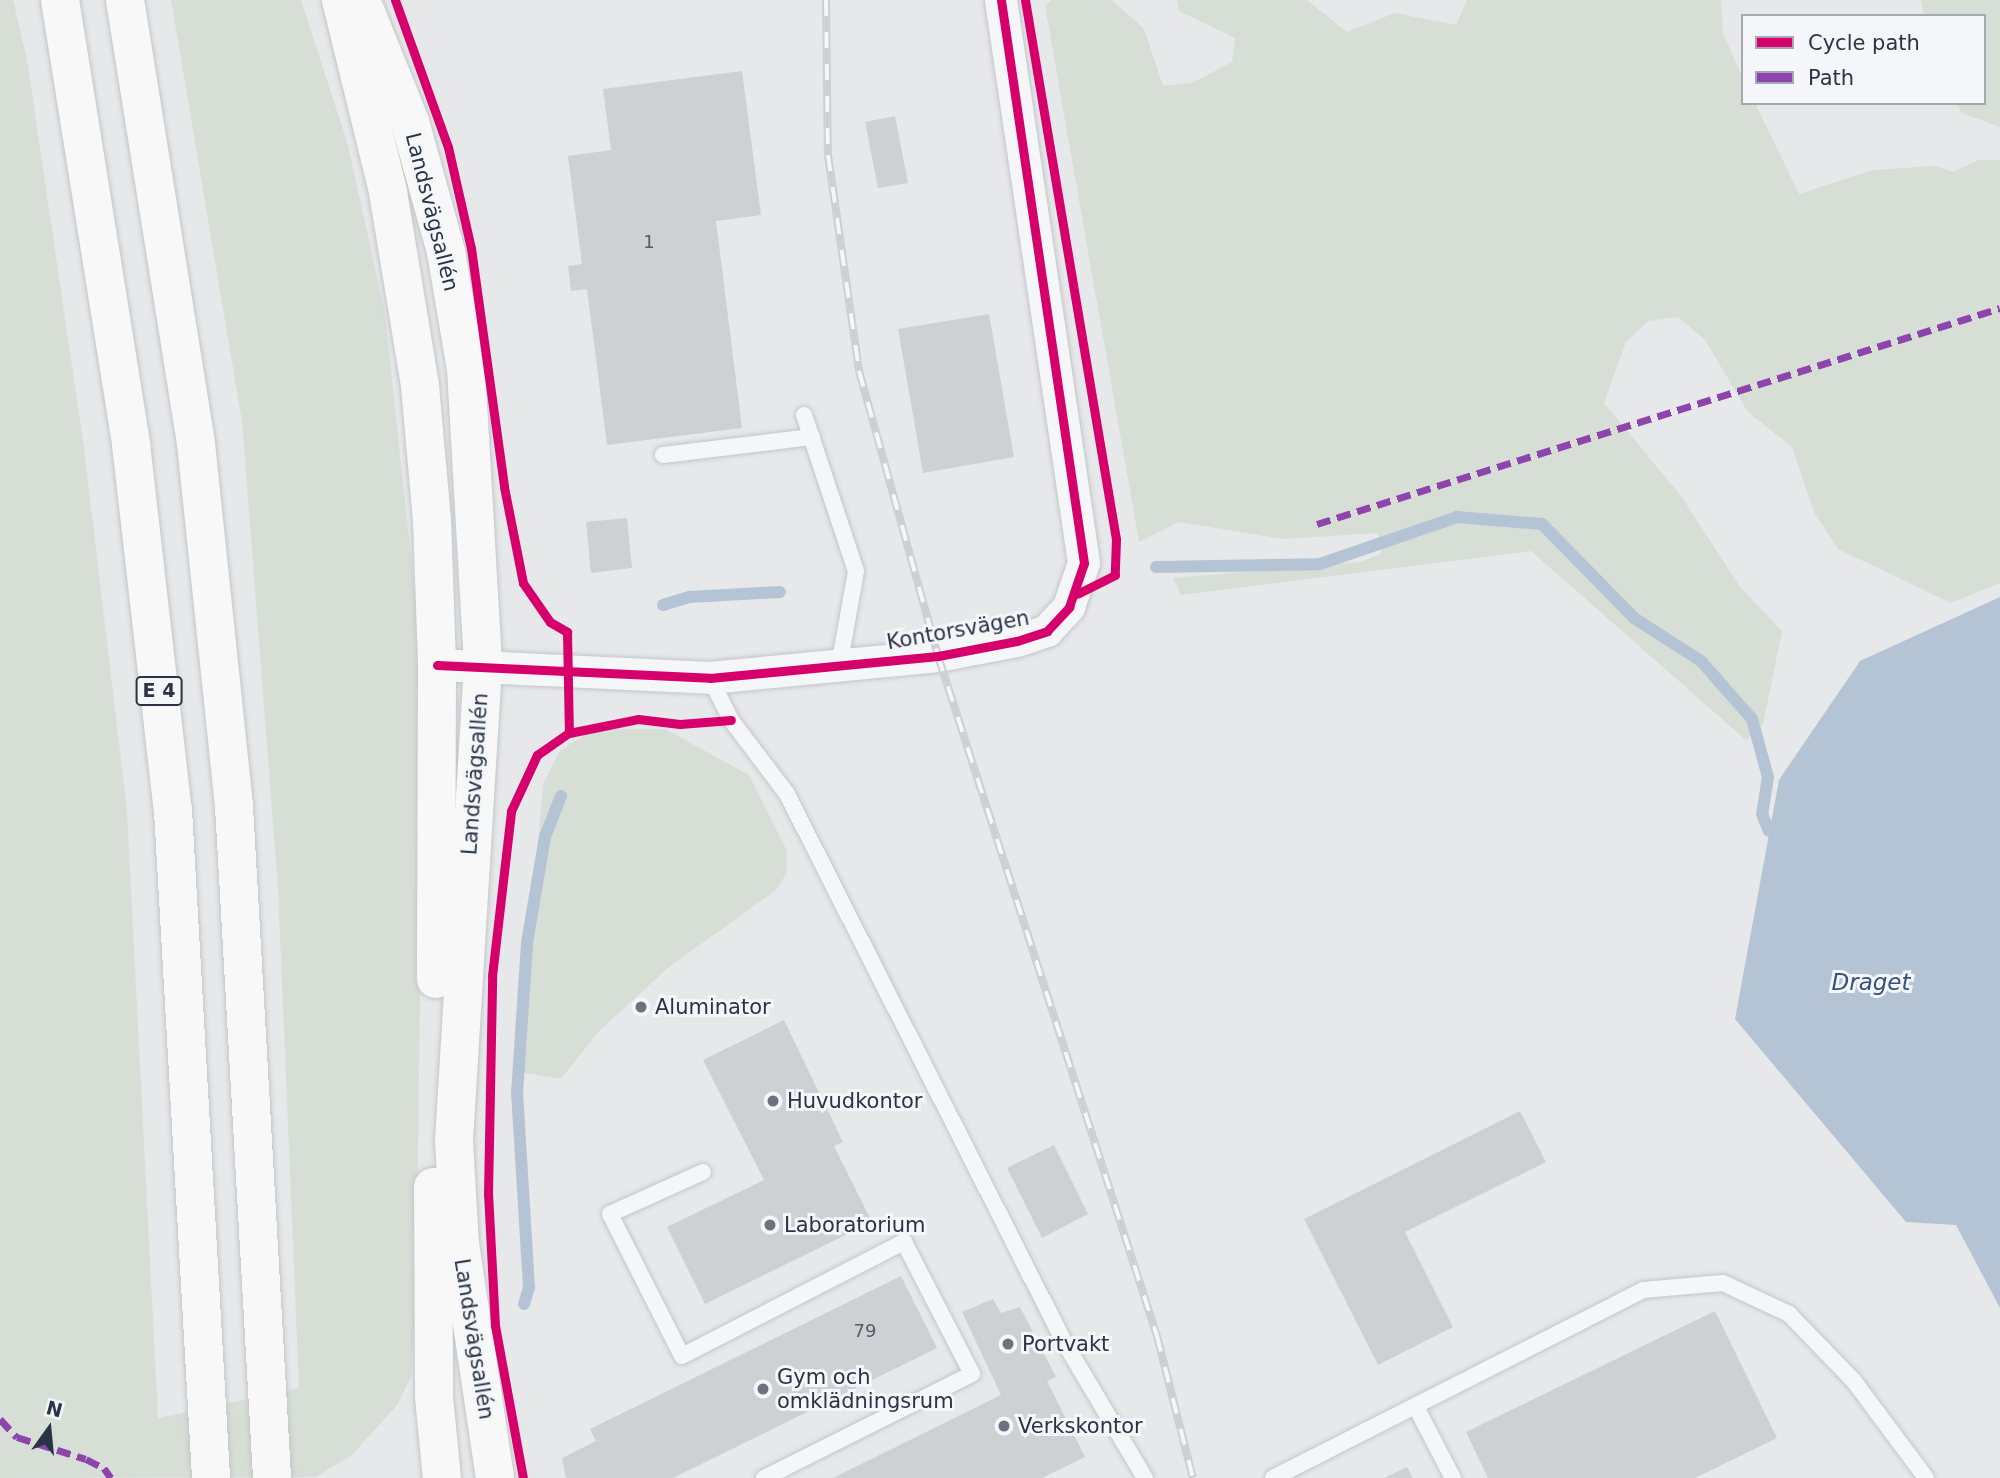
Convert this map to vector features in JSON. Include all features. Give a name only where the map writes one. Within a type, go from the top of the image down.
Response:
[{"type":"main road","name":"E 4","points":[[61,0],[131,444],[173,810],[208,1388],[211,1478]]},
{"type":"main road","points":[[125,0],[197,444],[234,806],[272,1478]]},
{"type":"main road","name":"Landsvägsallén","points":[[341,0],[409,300],[432,520],[437,665],[432,1252],[442,1478]]},
{"type":"main road","name":"Landsvägsallén","points":[[361,0],[410,122],[446,252],[471,424],[483,666],[454,1141],[460,1244],[495,1478]]},
{"type":"street","name":"Kontorsvägen","points":[[437,665],[710,678],[839,666],[1017,641],[1047,631],[1077,594],[1084,563],[1001,0]]},
{"type":"lane","points":[[804,415],[856,571],[839,666]]},
{"type":"lane","points":[[663,455],[812,436]]},
{"type":"lane","points":[[710,678],[731,720],[787,794],[1051,1316],[1136,1476]]},
{"type":"lane","points":[[703,1172],[610,1214],[682,1356],[904,1242],[972,1374],[764,1478]]},
{"type":"lane","points":[[1272,1478],[1643,1290],[1723,1283],[1789,1314],[1853,1380],[1926,1478]]},
{"type":"lane","points":[[1416,1407],[1453,1478]]},
{"type":"shaded area","points":[[0,0],[13,0],[27,59],[84,448],[127,811],[158,1418],[299,1388],[278,888],[242,421],[171,0],[301,0],[348,145],[385,314],[424,680],[416,1310],[411,1377],[397,1405],[352,1455],[316,1477],[0,1478]]},
{"type":"shaded area","points":[[1051,0],[1112,0],[1144,29],[1163,86],[1192,83],[1232,62],[1235,38],[1179,11],[1177,0],[1307,0],[1347,32],[1395,13],[1456,25],[1467,0],[1721,0],[1723,33],[1741,74],[1741,105],[1756,105],[1799,194],[1873,170],[1935,166],[1953,172],[1979,160],[2000,160],[2000,583],[1951,603],[1838,549],[1814,512],[1792,447],[1748,412],[1705,340],[1678,317],[1648,321],[1626,342],[1604,403],[1681,496],[1740,587],[1782,631],[1763,724],[1746,740],[1531,551],[1181,595],[1173,578],[1360,562],[1381,554],[1378,533],[1283,539],[1179,522],[1139,542],[1045,6]]},
{"type":"shaded area","points":[[1921,0],[2000,0],[2000,127],[1962,113],[1957,105],[1986,105],[1986,14],[1924,14]]},
{"type":"shaded area","points":[[594,729],[665,729],[749,775],[787,851],[786,874],[776,890],[669,967],[599,1031],[561,1079],[520,1072],[543,784],[560,751]]},
{"type":"water","name":"Draget","points":[[2000,597],[2000,1308],[1956,1225],[1906,1222],[1735,1019],[1779,780],[1860,661]]},
{"type":"building","points":[[742,71],[761,215],[716,221],[742,428],[607,445],[587,289],[571,291],[568,266],[582,264],[568,156],[611,150],[603,89]]},
{"type":"building","points":[[895,116],[908,183],[878,188],[865,122]]},
{"type":"building","points":[[989,314],[1014,457],[923,473],[898,329]]},
{"type":"building","points":[[627,518],[632,568],[591,573],[586,522]]},
{"type":"building","points":[[784,1020],[843,1142],[834,1146],[872,1222],[705,1304],[667,1227],[764,1180],[703,1060]]},
{"type":"building","points":[[1520,1111],[1546,1162],[1405,1232],[1453,1327],[1378,1365],[1304,1219]]},
{"type":"building","points":[[1054,1145],[1088,1214],[1042,1238],[1007,1168]]},
{"type":"building","name":"Gym och omklädningsrum","points":[[901,1276],[937,1348],[673,1478],[566,1478],[562,1458],[596,1441],[590,1429]]},
{"type":"building","name":"Verkskontor","points":[[993,1299],[1001,1313],[1020,1307],[1056,1377],[1047,1381],[1085,1457],[1042,1478],[833,1478],[1001,1395],[962,1312]]},
{"type":"building","points":[[1715,1311],[1777,1438],[1695,1478],[1488,1478],[1466,1432]]},
{"type":"building","points":[[1407,1467],[1413,1478],[1384,1478]]},
{"type":"waterway","points":[[1156,567],[1320,564],[1457,517],[1542,524],[1634,618],[1701,661],[1752,719],[1768,777],[1762,814],[1769,831]]},
{"type":"waterway","points":[[663,605],[690,597],[780,592]]},
{"type":"waterway","points":[[524,1304],[529,1288],[517,1094],[527,943],[545,837],[561,796]]},
{"type":"railway","points":[[826,0],[828,155],[859,371],[938,656],[1157,1336],[1193,1478]]},
{"type":"marked path","points":[[1317,524],[2000,308]]},
{"type":"marked path","points":[[0,1419],[17,1437],[86,1459],[104,1468],[111,1478]]},
{"type":"cycle path","points":[[395,0],[448,147],[471,248],[504,487],[523,583],[550,622],[567,632],[569,733]]},
{"type":"cycle path","points":[[437,665],[710,678],[938,656],[1017,641],[1047,631],[1069,607],[1084,563],[1001,0]]},
{"type":"cycle path","points":[[1025,0],[1116,539],[1115,575],[1077,594]]},
{"type":"cycle path","points":[[523,1478],[495,1326],[488,1194],[492,976],[511,811],[537,755],[569,733],[638,719],[680,724],[731,720]]},
{"type":"place","name":"Aluminator","points":[[641,1007]]},
{"type":"place","name":"Huvudkontor","points":[[773,1101]]},
{"type":"place","name":"Laboratorium","points":[[770,1225]]},
{"type":"place","name":"Portvakt","points":[[1008,1344]]},
{"type":"place","name":"Gym och omklädningsrum","points":[[763,1389]]},
{"type":"place","name":"Verkskontor","points":[[1004,1426]]}]
